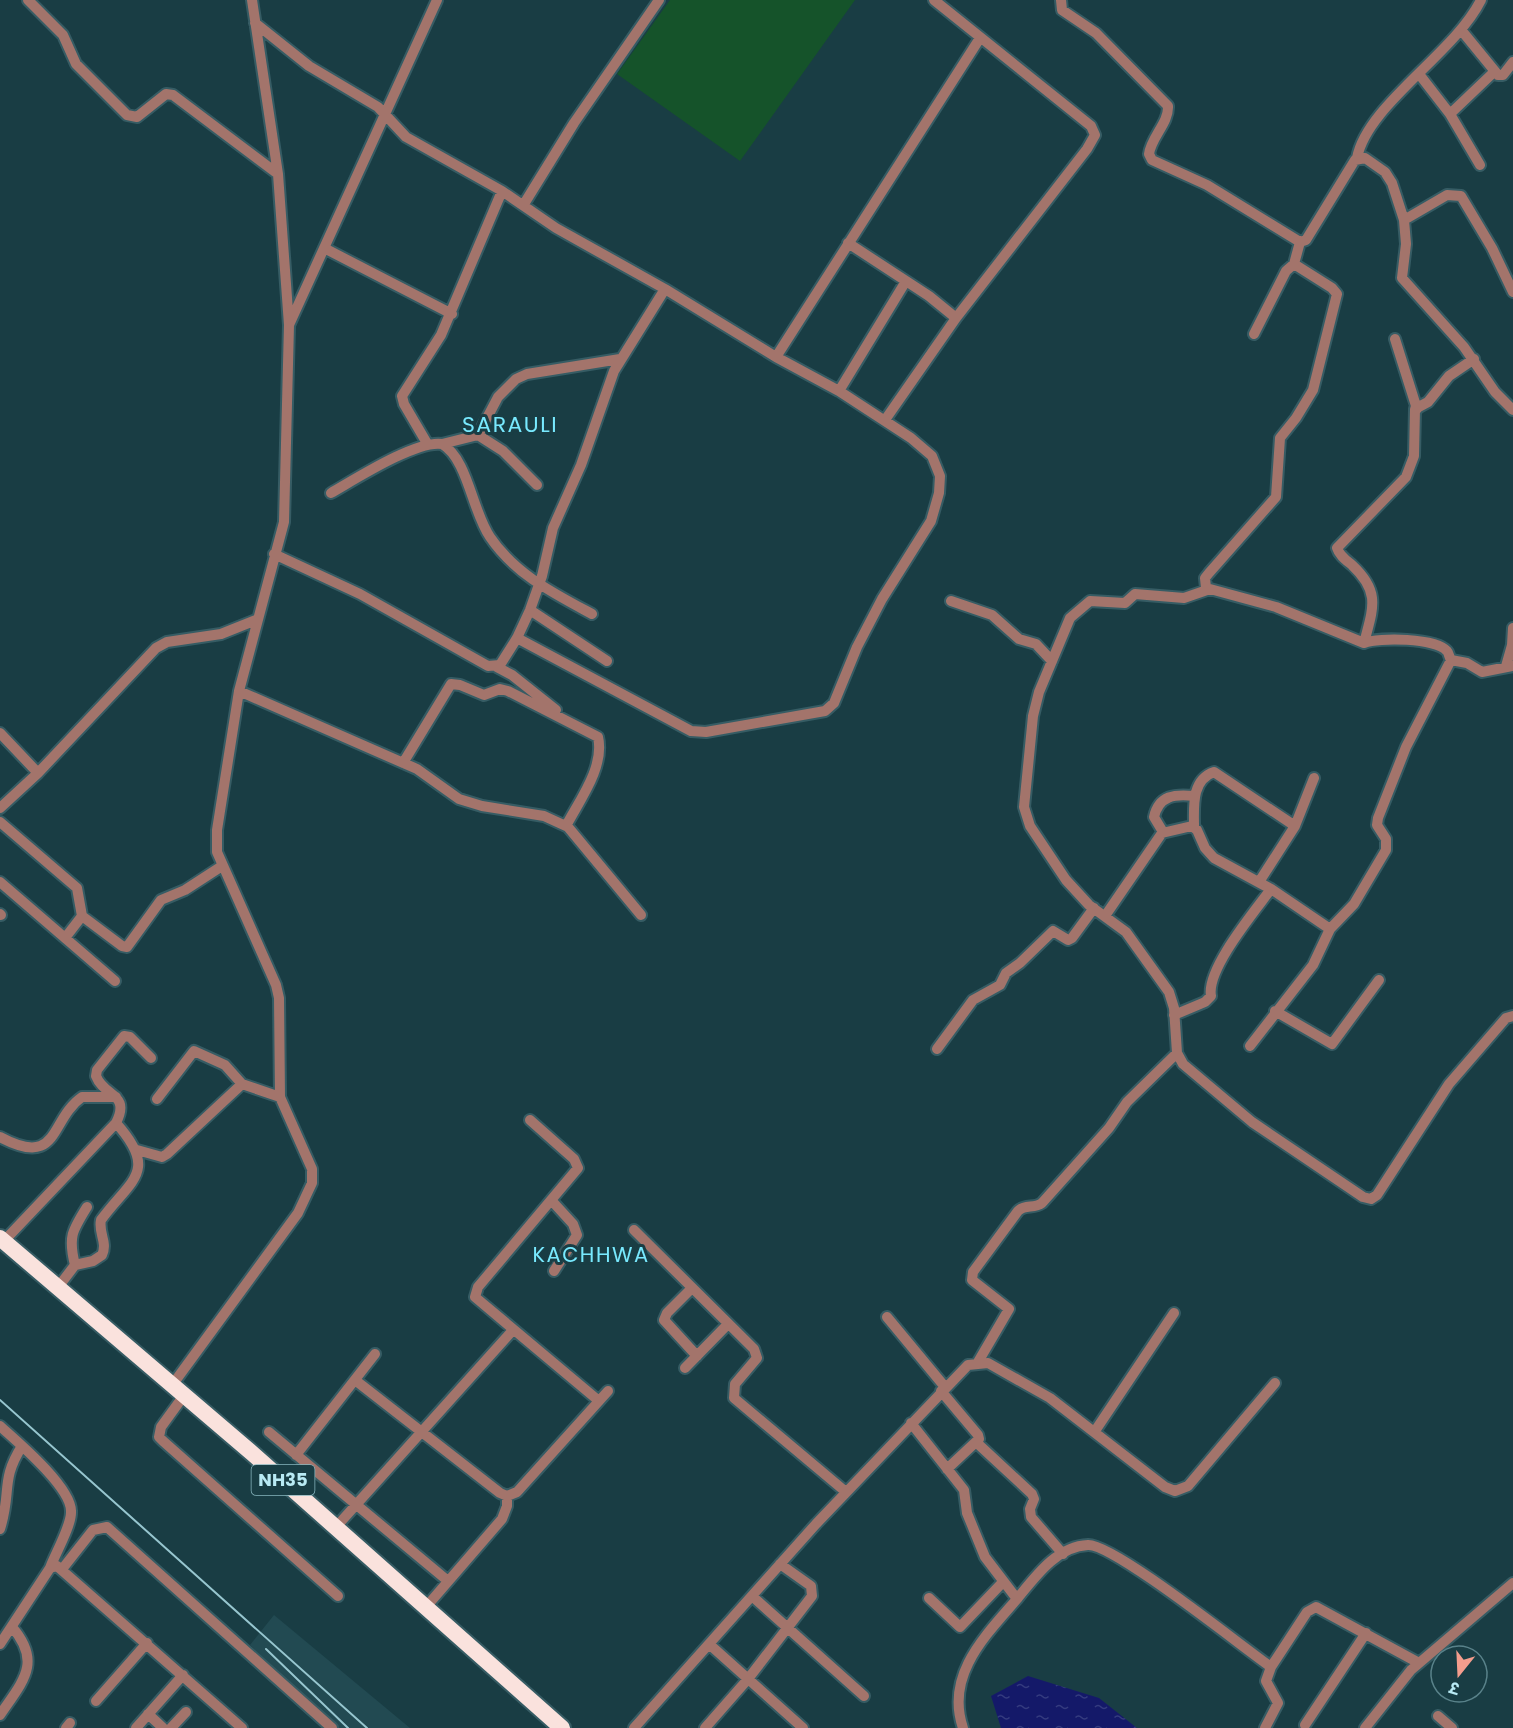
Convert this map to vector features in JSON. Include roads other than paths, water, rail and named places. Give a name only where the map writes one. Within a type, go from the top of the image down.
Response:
[{"type":"highway","name":"NH35","points":[[2,1239],[179,1389],[562,1728]]},
{"type":"street","points":[[28,0],[63,36],[76,64],[127,115],[137,117],[166,93],[173,95],[278,174]]},
{"type":"street","points":[[252,0],[278,174],[289,325],[282,532],[274,554],[238,690],[217,830],[217,852],[279,998],[280,1097],[312,1168],[312,1183],[308,1196],[179,1389],[159,1432],[162,1441],[338,1596]]},
{"type":"street","points":[[289,325],[437,0]]},
{"type":"street","points":[[524,204],[574,123],[659,0]]},
{"type":"street","points":[[885,420],[956,318],[1087,149],[1095,135],[1091,126],[934,0]]},
{"type":"street","points":[[1061,0],[1062,10],[1096,33],[1168,106],[1167,114],[1150,145],[1149,154],[1152,160],[1207,185],[1300,242],[1306,240],[1358,158],[1362,141],[1370,128],[1462,31],[1481,0]]},
{"type":"street","points":[[255,23],[309,66],[378,107],[406,137],[524,204],[556,228],[665,289],[776,357],[839,391],[920,444],[932,456],[939,476],[939,493],[927,529],[882,599],[857,647],[834,704],[828,710],[706,732],[691,731],[517,638]]},
{"type":"street","points":[[1462,31],[1494,72],[1503,75],[1513,62]]},
{"type":"street","points":[[776,357],[980,38]]},
{"type":"street","points":[[1450,114],[1494,72]]},
{"type":"street","points":[[1419,74],[1450,114],[1480,165]]},
{"type":"street","points":[[1358,158],[1365,158],[1385,172],[1392,183],[1404,220],[1406,244],[1402,278],[1474,359],[1495,392],[1512,408]]},
{"type":"street","points":[[428,445],[404,404],[402,396],[452,314],[463,281],[502,191]]},
{"type":"street","points":[[1404,220],[1451,194],[1461,196],[1492,248],[1513,292]]},
{"type":"street","points":[[1254,334],[1286,271],[1294,264],[1300,242]]},
{"type":"street","points":[[848,243],[906,281],[956,318]]},
{"type":"street","points":[[324,248],[452,314]]},
{"type":"street","points":[[1206,588],[1205,580],[1209,573],[1276,498],[1280,438],[1306,403],[1320,370],[1337,294],[1294,264]]},
{"type":"street","points":[[839,391],[906,281]]},
{"type":"street","points":[[497,667],[517,638],[530,610],[539,585],[556,518],[581,465],[604,394],[620,359],[665,289]]},
{"type":"street","points":[[1364,642],[1373,607],[1373,593],[1366,580],[1337,548],[1406,477],[1414,456],[1417,409],[1395,339]]},
{"type":"street","points":[[478,435],[498,397],[516,379],[527,374],[620,359]]},
{"type":"street","points":[[1417,409],[1428,402],[1449,376],[1474,359]]},
{"type":"street","points":[[332,494],[382,464],[428,445],[478,435],[503,451],[537,485]]},
{"type":"street","points":[[442,444],[457,458],[477,514],[490,537],[510,563],[539,585],[592,614]]},
{"type":"street","points":[[274,554],[360,594],[488,666],[497,667],[512,675],[573,723]]},
{"type":"street","points":[[1250,1046],[1275,1011],[1295,991],[1313,965],[1330,929],[1354,904],[1386,850],[1386,839],[1377,825],[1378,818],[1406,747],[1440,684],[1450,660],[1447,650],[1404,638],[1373,639],[1364,642],[1276,607],[1206,588],[1189,597],[1135,594],[1125,603],[1090,601],[1070,618],[1035,706],[1024,807],[1030,826],[1066,880],[1094,908],[1130,936],[1169,992],[1174,1015],[1177,1053],[1187,1068],[1252,1122],[1307,1161],[1364,1197],[1371,1199],[1377,1195],[1449,1084],[1506,1018],[1513,1016]]},
{"type":"street","points":[[951,601],[993,615],[1019,639],[1036,644],[1052,661]]},
{"type":"street","points":[[530,610],[607,661]]},
{"type":"street","points":[[0,808],[38,773],[156,648],[167,642],[221,634],[256,621]]},
{"type":"street","points":[[1450,660],[1467,663],[1482,672],[1500,670],[1510,666],[1513,628]]},
{"type":"street","points":[[403,763],[453,683],[484,695],[503,690],[596,735],[599,744],[592,775],[566,826]]},
{"type":"street","points":[[238,690],[403,763],[421,772],[459,800],[544,816],[566,826],[641,915]]},
{"type":"street","points":[[0,734],[38,773]]},
{"type":"street","points":[[1294,826],[1216,772],[1208,774],[1194,795],[1194,826],[1205,848],[1214,858],[1271,888],[1330,929]]},
{"type":"street","points":[[1259,882],[1294,826],[1314,778]]},
{"type":"street","points":[[1163,832],[1154,817],[1162,801],[1173,794],[1194,795]]},
{"type":"street","points":[[0,822],[77,888],[82,916],[122,946],[128,947],[161,900],[185,890],[222,866]]},
{"type":"street","points":[[1105,916],[1163,832],[1194,826]]},
{"type":"street","points":[[0,882],[115,981]]},
{"type":"street","points":[[1174,1015],[1205,1002],[1211,996],[1210,988],[1229,946],[1271,888]]},
{"type":"street","points":[[937,1049],[973,1000],[998,986],[1006,973],[1020,963],[1053,931],[1068,940],[1072,938],[1094,908]]},
{"type":"street","points":[[65,938],[82,916]]},
{"type":"street","points":[[1275,1011],[1332,1044],[1378,980]]},
{"type":"street","points":[[2,1239],[116,1123],[121,1105],[96,1076],[97,1070],[121,1039],[130,1037],[151,1058]]},
{"type":"street","points":[[157,1099],[194,1051],[225,1065],[242,1084],[280,1097]]},
{"type":"street","points":[[634,1728],[846,1492],[959,1372],[978,1362],[1010,1309],[972,1280],[973,1272],[1018,1211],[1023,1207],[1042,1203],[1109,1128],[1126,1102],[1177,1053]]},
{"type":"street","points":[[136,1150],[157,1156],[167,1155],[242,1084]]},
{"type":"street","points":[[0,1137],[20,1146],[44,1144],[52,1138],[72,1106],[82,1097],[116,1097]]},
{"type":"street","points":[[530,1120],[578,1163],[575,1174],[476,1292],[478,1301],[599,1401]]},
{"type":"street","points":[[60,1286],[75,1265],[93,1261],[102,1255],[105,1242],[100,1225],[101,1220],[134,1182],[138,1171],[136,1150],[116,1123]]},
{"type":"street","points":[[552,1201],[573,1224],[577,1235],[555,1271]]},
{"type":"street","points":[[75,1265],[70,1239],[87,1207]]},
{"type":"street","points":[[634,1230],[757,1354],[753,1364],[735,1384],[734,1398],[846,1492]]},
{"type":"street","points":[[692,1288],[667,1312],[664,1320],[697,1356]]},
{"type":"street","points":[[1095,1431],[1174,1313]]},
{"type":"street","points":[[887,1317],[978,1435],[977,1443],[947,1469]]},
{"type":"street","points":[[685,1368],[728,1324]]},
{"type":"street","points":[[336,1527],[513,1330]]},
{"type":"street","points":[[296,1455],[375,1354]]},
{"type":"street","points":[[978,1362],[1000,1367],[1050,1398],[1165,1487],[1181,1491],[1188,1486],[1275,1383]]},
{"type":"street","points":[[355,1380],[500,1493],[507,1496],[517,1492],[608,1391]]},
{"type":"street","points":[[911,1423],[964,1491],[969,1519],[989,1563],[1017,1599]]},
{"type":"street","points":[[0,1426],[52,1477],[71,1507],[70,1517],[50,1568],[0,1644]]},
{"type":"street","points":[[269,1432],[448,1581]]},
{"type":"street","points":[[977,1443],[1032,1494],[1034,1499],[1031,1517],[1063,1554]]},
{"type":"street","points":[[0,1527],[2,1472],[10,1458],[22,1446]]},
{"type":"street","points":[[426,1607],[502,1519],[507,1506],[507,1496]]},
{"type":"street","points":[[63,1568],[93,1530],[107,1527],[333,1728]]},
{"type":"street","points":[[963,1728],[958,1702],[967,1660],[1044,1566],[1082,1546],[1097,1546],[1164,1586],[1187,1607],[1270,1667]]},
{"type":"street","points":[[705,1728],[748,1679],[813,1592],[811,1586],[780,1564]]},
{"type":"street","points":[[50,1568],[63,1568],[237,1726]]},
{"type":"street","points":[[929,1598],[960,1627],[1003,1582]]},
{"type":"street","points":[[1365,1728],[1419,1663],[1513,1583]]},
{"type":"street","points":[[752,1596],[864,1696]]},
{"type":"street","points":[[1265,1728],[1278,1703],[1266,1682],[1270,1667],[1311,1608],[1322,1608],[1419,1663]]},
{"type":"street","points":[[0,1715],[21,1683],[29,1664],[27,1647],[12,1627]]},
{"type":"street","points":[[1305,1725],[1366,1633]]},
{"type":"street","points":[[96,1701],[147,1643]]},
{"type":"street","points":[[709,1644],[803,1728]]},
{"type":"street","points":[[136,1728],[183,1675]]},
{"type":"street","points":[[171,1728],[186,1712]]},
{"type":"street","points":[[148,1714],[163,1728]]},
{"type":"street","points":[[1438,1716],[1452,1728]]},
{"type":"water","points":[[1028,1676],[1099,1698],[1137,1728],[1001,1728],[991,1696]]},
{"type":"railway","points":[[0,1400],[367,1728]]},
{"type":"railway","points":[[266,1649],[348,1728]]},
{"type":"district","name":"SARAULI","points":[[510,424]]},
{"type":"district","name":"KACHHWA","points":[[591,1255]]}]
